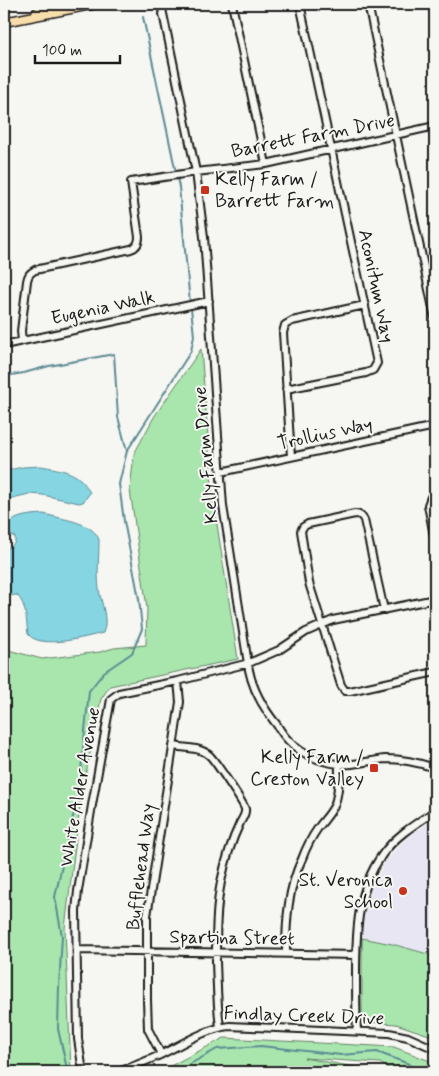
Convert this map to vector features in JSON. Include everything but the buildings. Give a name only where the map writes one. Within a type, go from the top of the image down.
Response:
[{"type":"main road","points":[[26,17],[44,9],[65,4]]},
{"type":"main road","points":[[4,22],[96,4]]},
{"type":"street","name":"Kelly Farm Drive","points":[[161,4],[196,172],[204,237],[223,506],[250,676],[267,712],[289,741],[309,756],[340,764],[388,759],[412,762],[435,768]]},
{"type":"street","points":[[232,4],[266,164]]},
{"type":"street","name":"Aconitum Way","points":[[286,389],[366,373],[373,370],[377,362],[300,4]]},
{"type":"street","points":[[368,4],[435,318]]},
{"type":"street","name":"Barrett Farm Drive","points":[[22,341],[21,331],[26,289],[28,277],[32,272],[131,250],[137,246],[139,237],[131,182],[266,164],[435,126]]},
{"type":"street","name":"Eugenia Walk","points":[[4,345],[209,301]]},
{"type":"street","points":[[291,457],[283,333],[285,325],[292,321],[365,305]]},
{"type":"street","name":"Trollius Way","points":[[221,472],[435,426]]},
{"type":"street","points":[[435,496],[431,497],[428,505],[435,541]]},
{"type":"street","points":[[384,610],[364,520],[361,515],[355,514],[302,527],[309,583],[341,686],[346,691],[350,691],[435,672]]},
{"type":"street","name":"White Alder Avenue","points":[[84,1072],[78,1039],[76,911],[110,699],[119,692],[178,682],[239,667],[279,650],[306,632],[334,620],[435,599]]},
{"type":"street","name":"Bufflehead Way","points":[[160,1054],[148,1029],[148,904],[180,698],[178,682]]},
{"type":"street","points":[[172,746],[201,750],[210,755],[229,781],[245,808],[244,816],[231,844],[221,882],[216,921],[220,1027]]},
{"type":"street","points":[[286,953],[288,910],[293,885],[300,861],[309,842],[333,807],[340,764]]},
{"type":"street","points":[[357,1031],[356,936],[360,904],[367,881],[382,854],[403,834],[435,811]]},
{"type":"street","name":"Spartina Street","points":[[77,950],[356,955]]},
{"type":"street","name":"Findlay Creek Drive","points":[[118,1072],[220,1027],[230,1026],[389,1033],[408,1037],[435,1049]]},
{"type":"shaded area","name":"St. Veronica School","points":[[435,819],[435,956],[362,938],[369,896],[386,861],[403,841]]},
{"type":"green space","points":[[201,349],[213,499],[238,659],[110,686],[101,699],[81,798],[65,928],[71,1072],[4,1072],[4,659],[8,650],[42,659],[146,645],[147,608],[130,490],[134,454],[154,417]]},
{"type":"green space","points":[[362,938],[435,956],[435,1037],[396,1024],[364,1020],[362,1017]]},
{"type":"green space","points":[[224,1038],[394,1047],[435,1063],[435,1072],[395,1072],[380,1063],[304,1058],[383,1072],[159,1072]]},
{"type":"water","points":[[41,466],[63,470],[76,476],[90,493],[83,502],[79,503],[29,494],[4,500],[4,471]]},
{"type":"water","points":[[44,514],[84,525],[96,534],[99,540],[98,583],[104,611],[105,627],[103,633],[53,642],[34,639],[28,634],[23,603],[17,595],[4,596],[4,549],[11,547],[15,542],[15,537],[8,534],[10,523],[20,517]]},
{"type":"waterway","points":[[143,17],[179,187],[190,303]]},
{"type":"waterway","points":[[67,1069],[58,1029],[62,936],[55,897],[79,790],[89,691],[104,672],[132,653],[142,629],[139,599],[119,484],[127,451],[191,351],[194,336],[191,308]]},
{"type":"waterway","points":[[4,376],[114,354],[118,417],[127,451]]},
{"type":"waterway","points":[[176,1072],[217,1049],[261,1046],[341,1055],[377,1052],[409,1064],[419,1072]]},
{"type":"place","name":"Kelly Farm / Barrett Farm","points":[[205,190]]},
{"type":"place","name":"Kelly Farm / Creston Valley","points":[[374,768]]},
{"type":"place","name":"St. Veronica School","points":[[403,891]]}]
